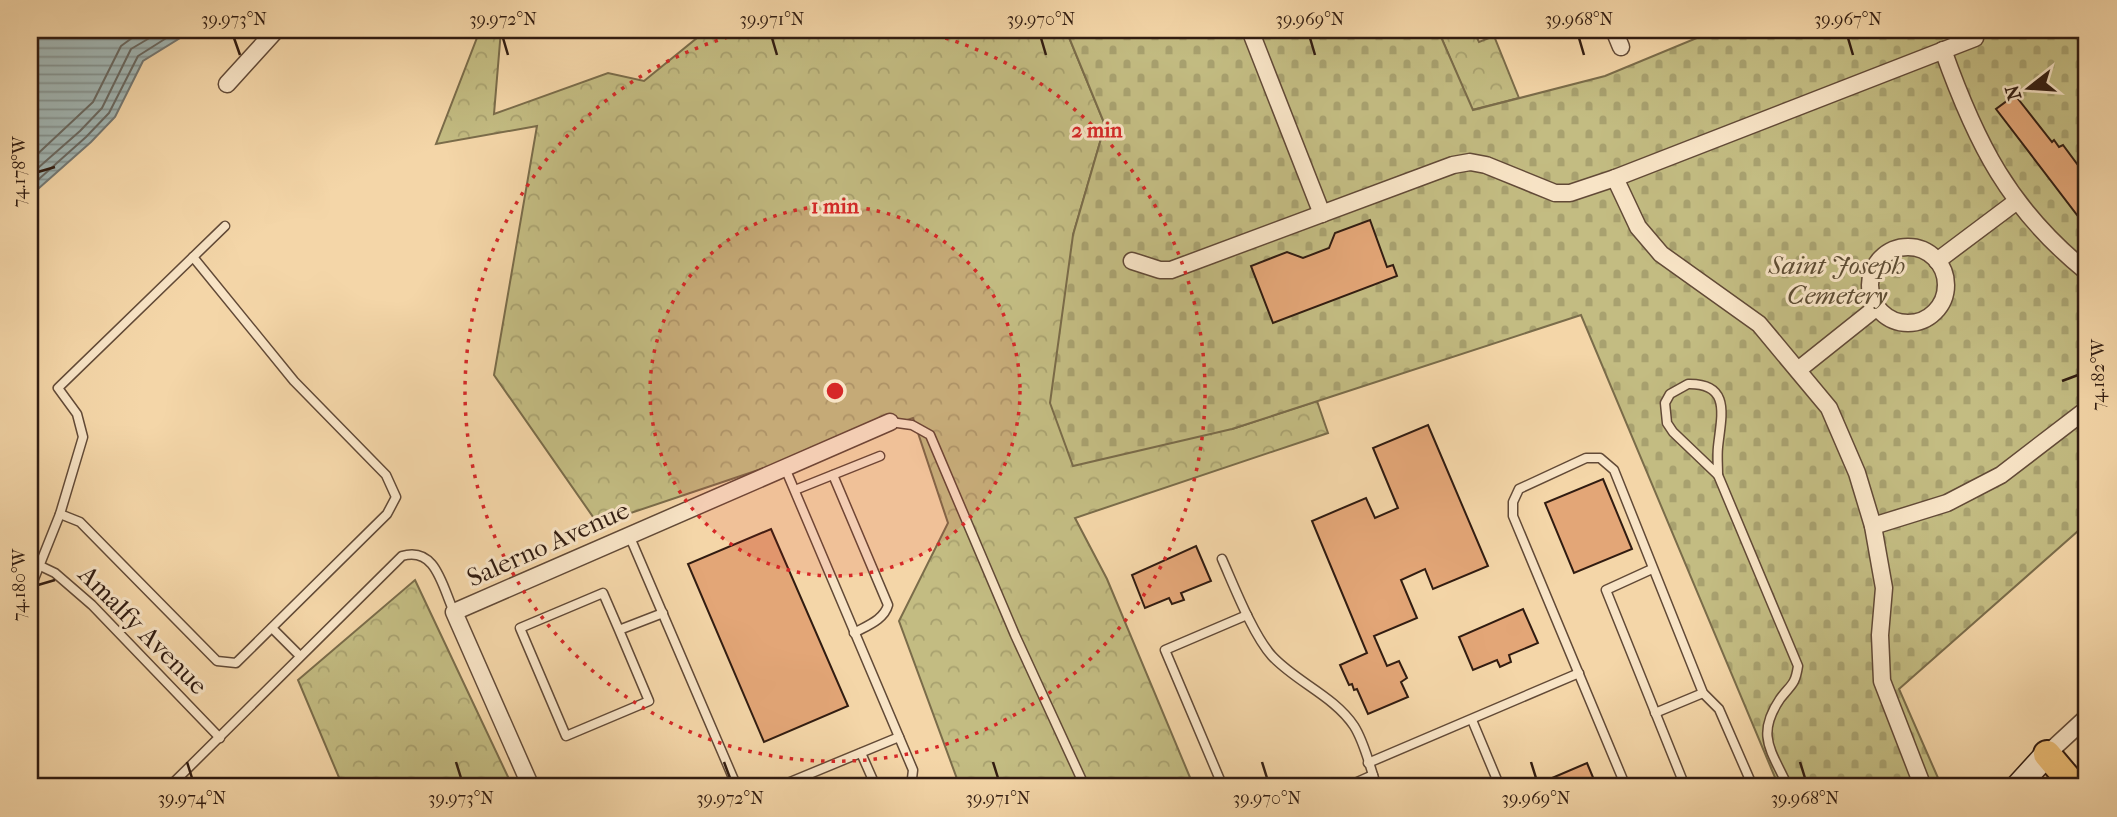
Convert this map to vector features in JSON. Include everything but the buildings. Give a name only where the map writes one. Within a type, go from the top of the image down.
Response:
[{"type":"main road","points":[[2047,754],[2076,787]]},
{"type":"street","points":[[228,84],[276,30]]},
{"type":"street","points":[[1250,30],[1322,214]]},
{"type":"street","points":[[1614,30],[1621,47]]},
{"type":"street","points":[[1132,261],[1160,270],[1171,270],[1452,165],[1486,165],[1555,193],[1570,193],[1975,38]]},
{"type":"street","points":[[1943,50],[1972,126],[1990,161],[2017,201],[2055,246],[2087,272]]},
{"type":"street","points":[[1615,178],[1638,227],[1661,254],[1759,324],[1829,408],[1857,473],[1873,526],[1884,588],[1880,635],[1882,681],[1923,787]]},
{"type":"street","points":[[1937,261],[2017,201]]},
{"type":"street","points":[[1903,247],[1915,248],[1928,253],[1937,261],[1946,284],[1939,307],[1931,315],[1908,323],[1886,316],[1877,307],[1871,296],[1873,270],[1880,259],[1890,251],[1903,247]]},
{"type":"street","points":[[1798,370],[1877,307]]},
{"type":"street","points":[[1873,526],[1947,503],[2000,475],[2087,408]]},
{"type":"street","name":"Salerno Avenue","points":[[454,612],[890,422]]},
{"type":"street","points":[[454,612],[531,787]]},
{"type":"street","points":[[2017,787],[2047,754],[2087,717]]},
{"type":"lane","points":[[30,589],[60,514],[83,437],[76,414],[58,388],[225,226]]},
{"type":"lane","points":[[60,514],[80,522],[217,661],[236,663],[387,514],[396,496],[386,475],[294,381],[192,257]]},
{"type":"lane","points":[[1718,475],[1672,432],[1667,423],[1665,403],[1678,387],[1688,384],[1708,387],[1717,393],[1721,402],[1723,419],[1718,446],[1718,475],[1798,666],[1796,682],[1782,697],[1768,719],[1766,736],[1788,787]]},
{"type":"lane","points":[[890,422],[912,425],[930,435],[1015,635],[1085,787]]},
{"type":"lane","points":[[795,490],[880,456]]},
{"type":"lane","points":[[1626,787],[1513,516],[1513,502],[1518,489],[1586,458],[1603,460],[1614,470],[1703,693],[1719,709],[1753,787]]},
{"type":"lane","points":[[785,468],[913,770],[911,787]]},
{"type":"lane","points":[[833,475],[888,605],[886,612],[879,618],[854,633]]},
{"type":"lane","points":[[629,535],[737,787]]},
{"type":"lane","name":"Salerno Avenue","points":[[169,787],[394,562],[412,553],[423,555],[432,563],[454,612]]},
{"type":"lane","points":[[1222,559],[1247,615],[1270,655],[1301,682],[1335,705],[1354,727],[1377,787]]},
{"type":"lane","name":"Amalfy Avenue","points":[[30,561],[55,572],[92,605],[220,738]]},
{"type":"lane","points":[[1652,569],[1606,590],[1682,779]]},
{"type":"lane","points":[[603,593],[619,630],[649,701],[566,736],[520,628],[603,593]]},
{"type":"lane","points":[[619,630],[663,613]]},
{"type":"lane","points":[[1223,787],[1165,650],[1247,615]]},
{"type":"lane","points":[[272,628],[300,656]]},
{"type":"lane","points":[[1368,763],[1579,673]]},
{"type":"lane","points":[[1655,713],[1703,693]]},
{"type":"lane","points":[[1472,720],[1500,787]]},
{"type":"lane","points":[[778,787],[899,737]]},
{"type":"lane","points":[[860,753],[876,787]]},
{"type":"lane","points":[[1346,787],[1373,775]]},
{"type":"green space","points":[[480,30],[501,30],[494,114],[608,73],[644,81],[697,38],[719,30],[1066,30],[1105,125],[1073,235],[1232,429],[1317,401],[1328,433],[1075,518],[1107,579],[1194,787],[960,787],[899,621],[948,523],[913,418],[598,524],[494,375],[537,126],[436,144]]},
{"type":"green space","name":"Saint Joseph Cemetery","points":[[1066,30],[1438,30],[1473,110],[1605,76],[1716,30],[2087,30],[2087,523],[1899,689],[1942,787],[1779,787],[1581,315],[1232,429],[1073,466],[1050,403],[1073,235],[1105,125]]},
{"type":"green space","points":[[1438,30],[1473,30],[1479,42],[1494,36],[1519,98],[1472,110]]},
{"type":"green space","points":[[415,580],[509,779],[490,787],[343,787],[298,680]]},
{"type":"water","points":[[30,30],[193,30],[143,61],[115,117],[30,196]]}]
